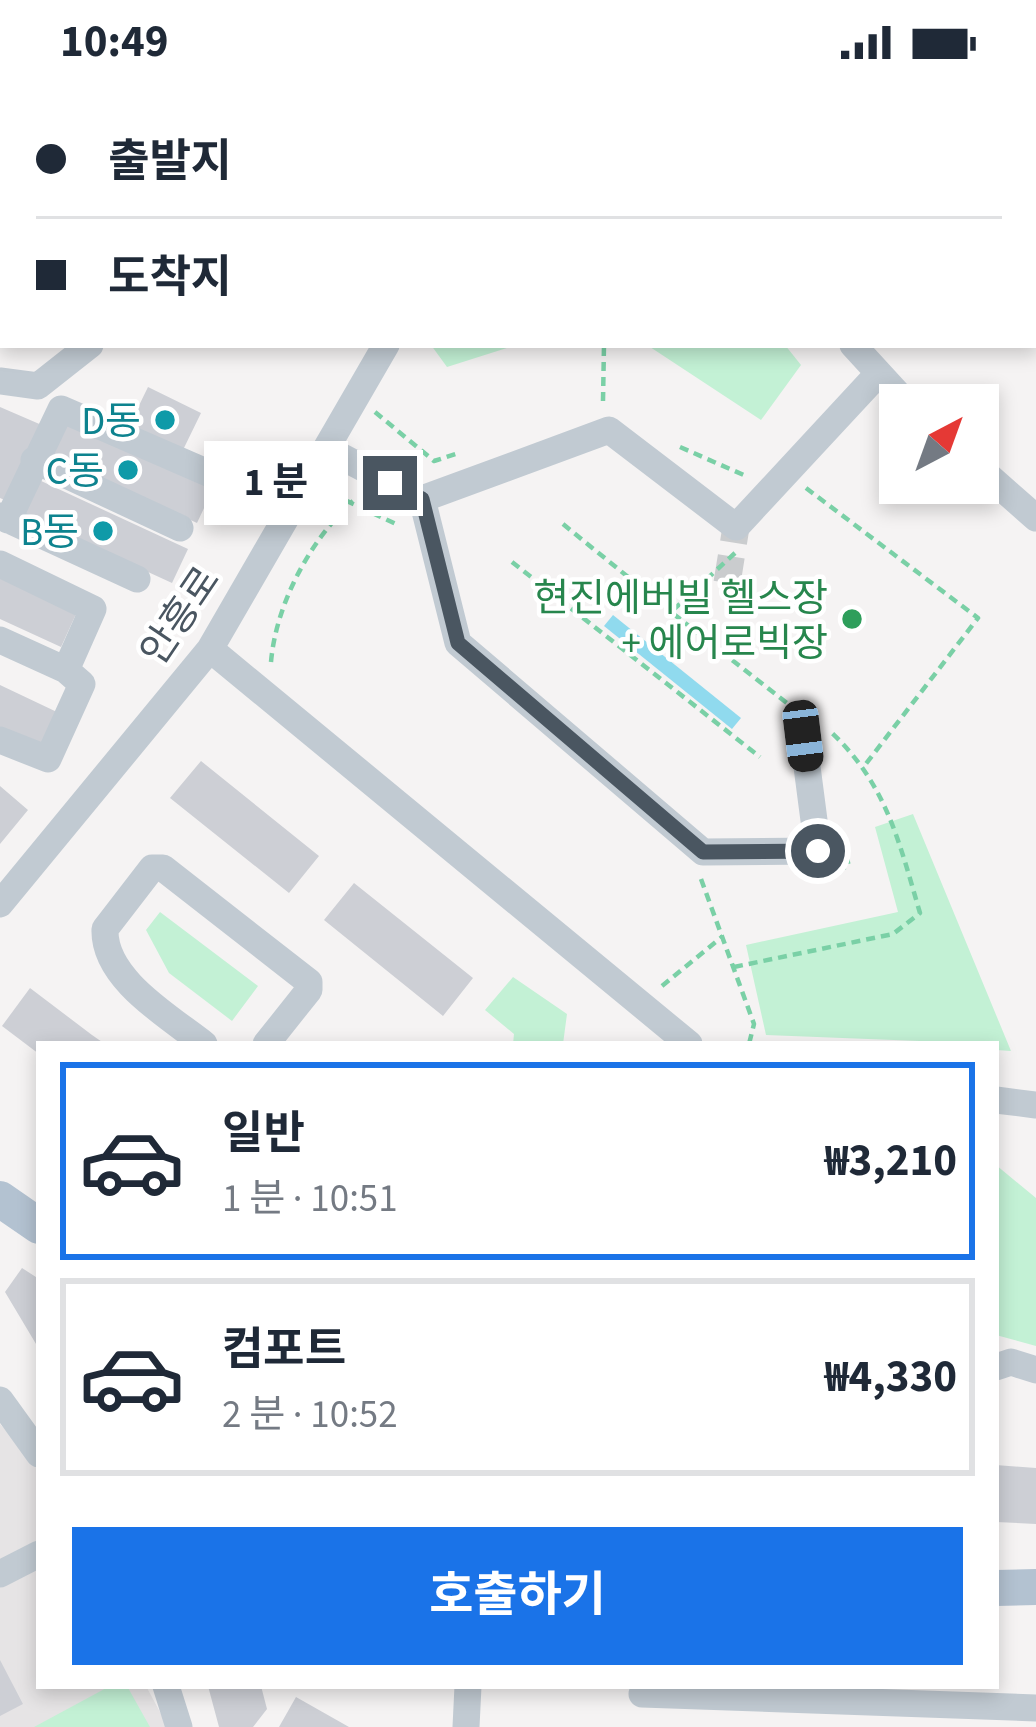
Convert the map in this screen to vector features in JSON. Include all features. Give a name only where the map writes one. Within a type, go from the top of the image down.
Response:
[{"type":"main road","points":[[0,1199],[36,1224]]},
{"type":"main road","points":[[999,1588],[1036,1587]]},
{"type":"street","points":[[0,380],[38,386],[86,348]]},
{"type":"street","name":"안흥로","points":[[0,904],[210,649],[384,348]]},
{"type":"street","points":[[856,348],[888,384]]},
{"type":"street","points":[[327,449],[422,499],[609,430],[736,527],[878,374]]},
{"type":"street","points":[[137,580],[4,518],[54,414],[65,409],[215,476]]},
{"type":"street","points":[[34,460],[180,528]]},
{"type":"street","points":[[999,485],[1036,518]]},
{"type":"street","points":[[422,499],[458,643],[703,852],[818,851],[809,724]]},
{"type":"street","points":[[0,564],[92,606],[66,670]]},
{"type":"street","points":[[0,640],[66,670],[82,684],[48,760],[0,740]]},
{"type":"street","points":[[210,649],[685,1041]]},
{"type":"street","points":[[200,1041],[138,991],[105,940],[105,929],[152,868],[163,868],[309,982],[309,990],[268,1041]]},
{"type":"street","points":[[999,1100],[1036,1105]]},
{"type":"street","points":[[999,1365],[1011,1362],[1036,1370]]},
{"type":"street","points":[[0,1400],[36,1450]]},
{"type":"street","points":[[0,1574],[36,1555]]},
{"type":"street","points":[[167,1689],[179,1727]]},
{"type":"street","points":[[466,1727],[468,1689]]},
{"type":"street","points":[[642,1694],[1036,1708]]},
{"type":"street","points":[[755,1727],[757,1698]]},
{"type":"path","points":[[603,413],[604,348]]},
{"type":"path","points":[[806,488],[978,618],[866,765]]},
{"type":"path","points":[[282,676],[271,662],[275,623],[328,524],[353,501]]},
{"type":"path","points":[[563,524],[866,765],[896,835],[920,913],[893,934],[734,967]]},
{"type":"path","points":[[671,612],[739,550]]},
{"type":"path","points":[[512,562],[760,757]]},
{"type":"path","points":[[644,974],[663,987],[723,936]]},
{"type":"shaded area","points":[[0,1424],[36,1465],[36,1689],[148,1689],[168,1727],[0,1727]]},
{"type":"green space","points":[[433,348],[507,348],[447,367]]},
{"type":"green space","points":[[652,348],[787,348],[801,365],[761,420]]},
{"type":"green space","points":[[913,814],[1011,1051],[999,1050],[999,1041],[766,1035],[746,945],[898,912],[875,827]]},
{"type":"green space","points":[[160,912],[258,986],[232,1021],[169,973],[146,930]]},
{"type":"green space","points":[[513,977],[567,1014],[563,1041],[513,1041],[514,1034],[485,1010]]},
{"type":"green space","points":[[999,1167],[1036,1198],[1036,1346],[999,1336]]},
{"type":"green space","points":[[104,1689],[129,1689],[150,1727],[34,1727]]},
{"type":"water","points":[[613,615],[741,718],[732,729],[604,626]]},
{"type":"building","name":"D동","points":[[148,387],[201,413],[182,452],[128,428]]},
{"type":"building","points":[[0,407],[44,426],[11,503],[0,498]]},
{"type":"building","name":"C동","points":[[64,420],[213,489],[197,523],[48,454]]},
{"type":"building","name":"B동","points":[[39,480],[188,549],[172,583],[24,515]]},
{"type":"building","points":[[0,578],[76,614],[61,647],[0,619]]},
{"type":"building","points":[[0,685],[59,713],[42,750],[0,730]]},
{"type":"building","points":[[201,761],[319,856],[289,893],[170,798]]},
{"type":"building","points":[[0,786],[28,810],[0,844]]},
{"type":"building","points":[[354,883],[473,978],[443,1016],[324,920]]},
{"type":"building","points":[[30,988],[101,1041],[36,1041],[36,1052],[2,1026]]},
{"type":"building","points":[[22,1268],[36,1277],[36,1344],[5,1292]]},
{"type":"building","points":[[999,1465],[1036,1468],[1036,1524],[999,1522]]},
{"type":"building","points":[[0,1660],[23,1704],[0,1716]]},
{"type":"building","points":[[209,1689],[262,1689],[267,1709],[253,1727],[219,1727]]},
{"type":"building","points":[[296,1697],[349,1727],[279,1727]]},
{"type":"tunnel","points":[[727,583],[736,527]]},
{"type":"place","name":"D동","points":[[165,420]]},
{"type":"place","name":"C동","points":[[128,470]]},
{"type":"place","name":"B동","points":[[103,531]]},
{"type":"place","name":"현진에버빌 헬스장 + 에어로빅장","points":[[852,619]]},
{"type":"route","points":[[390,483],[422,499],[458,643],[703,852],[818,851]]}]
